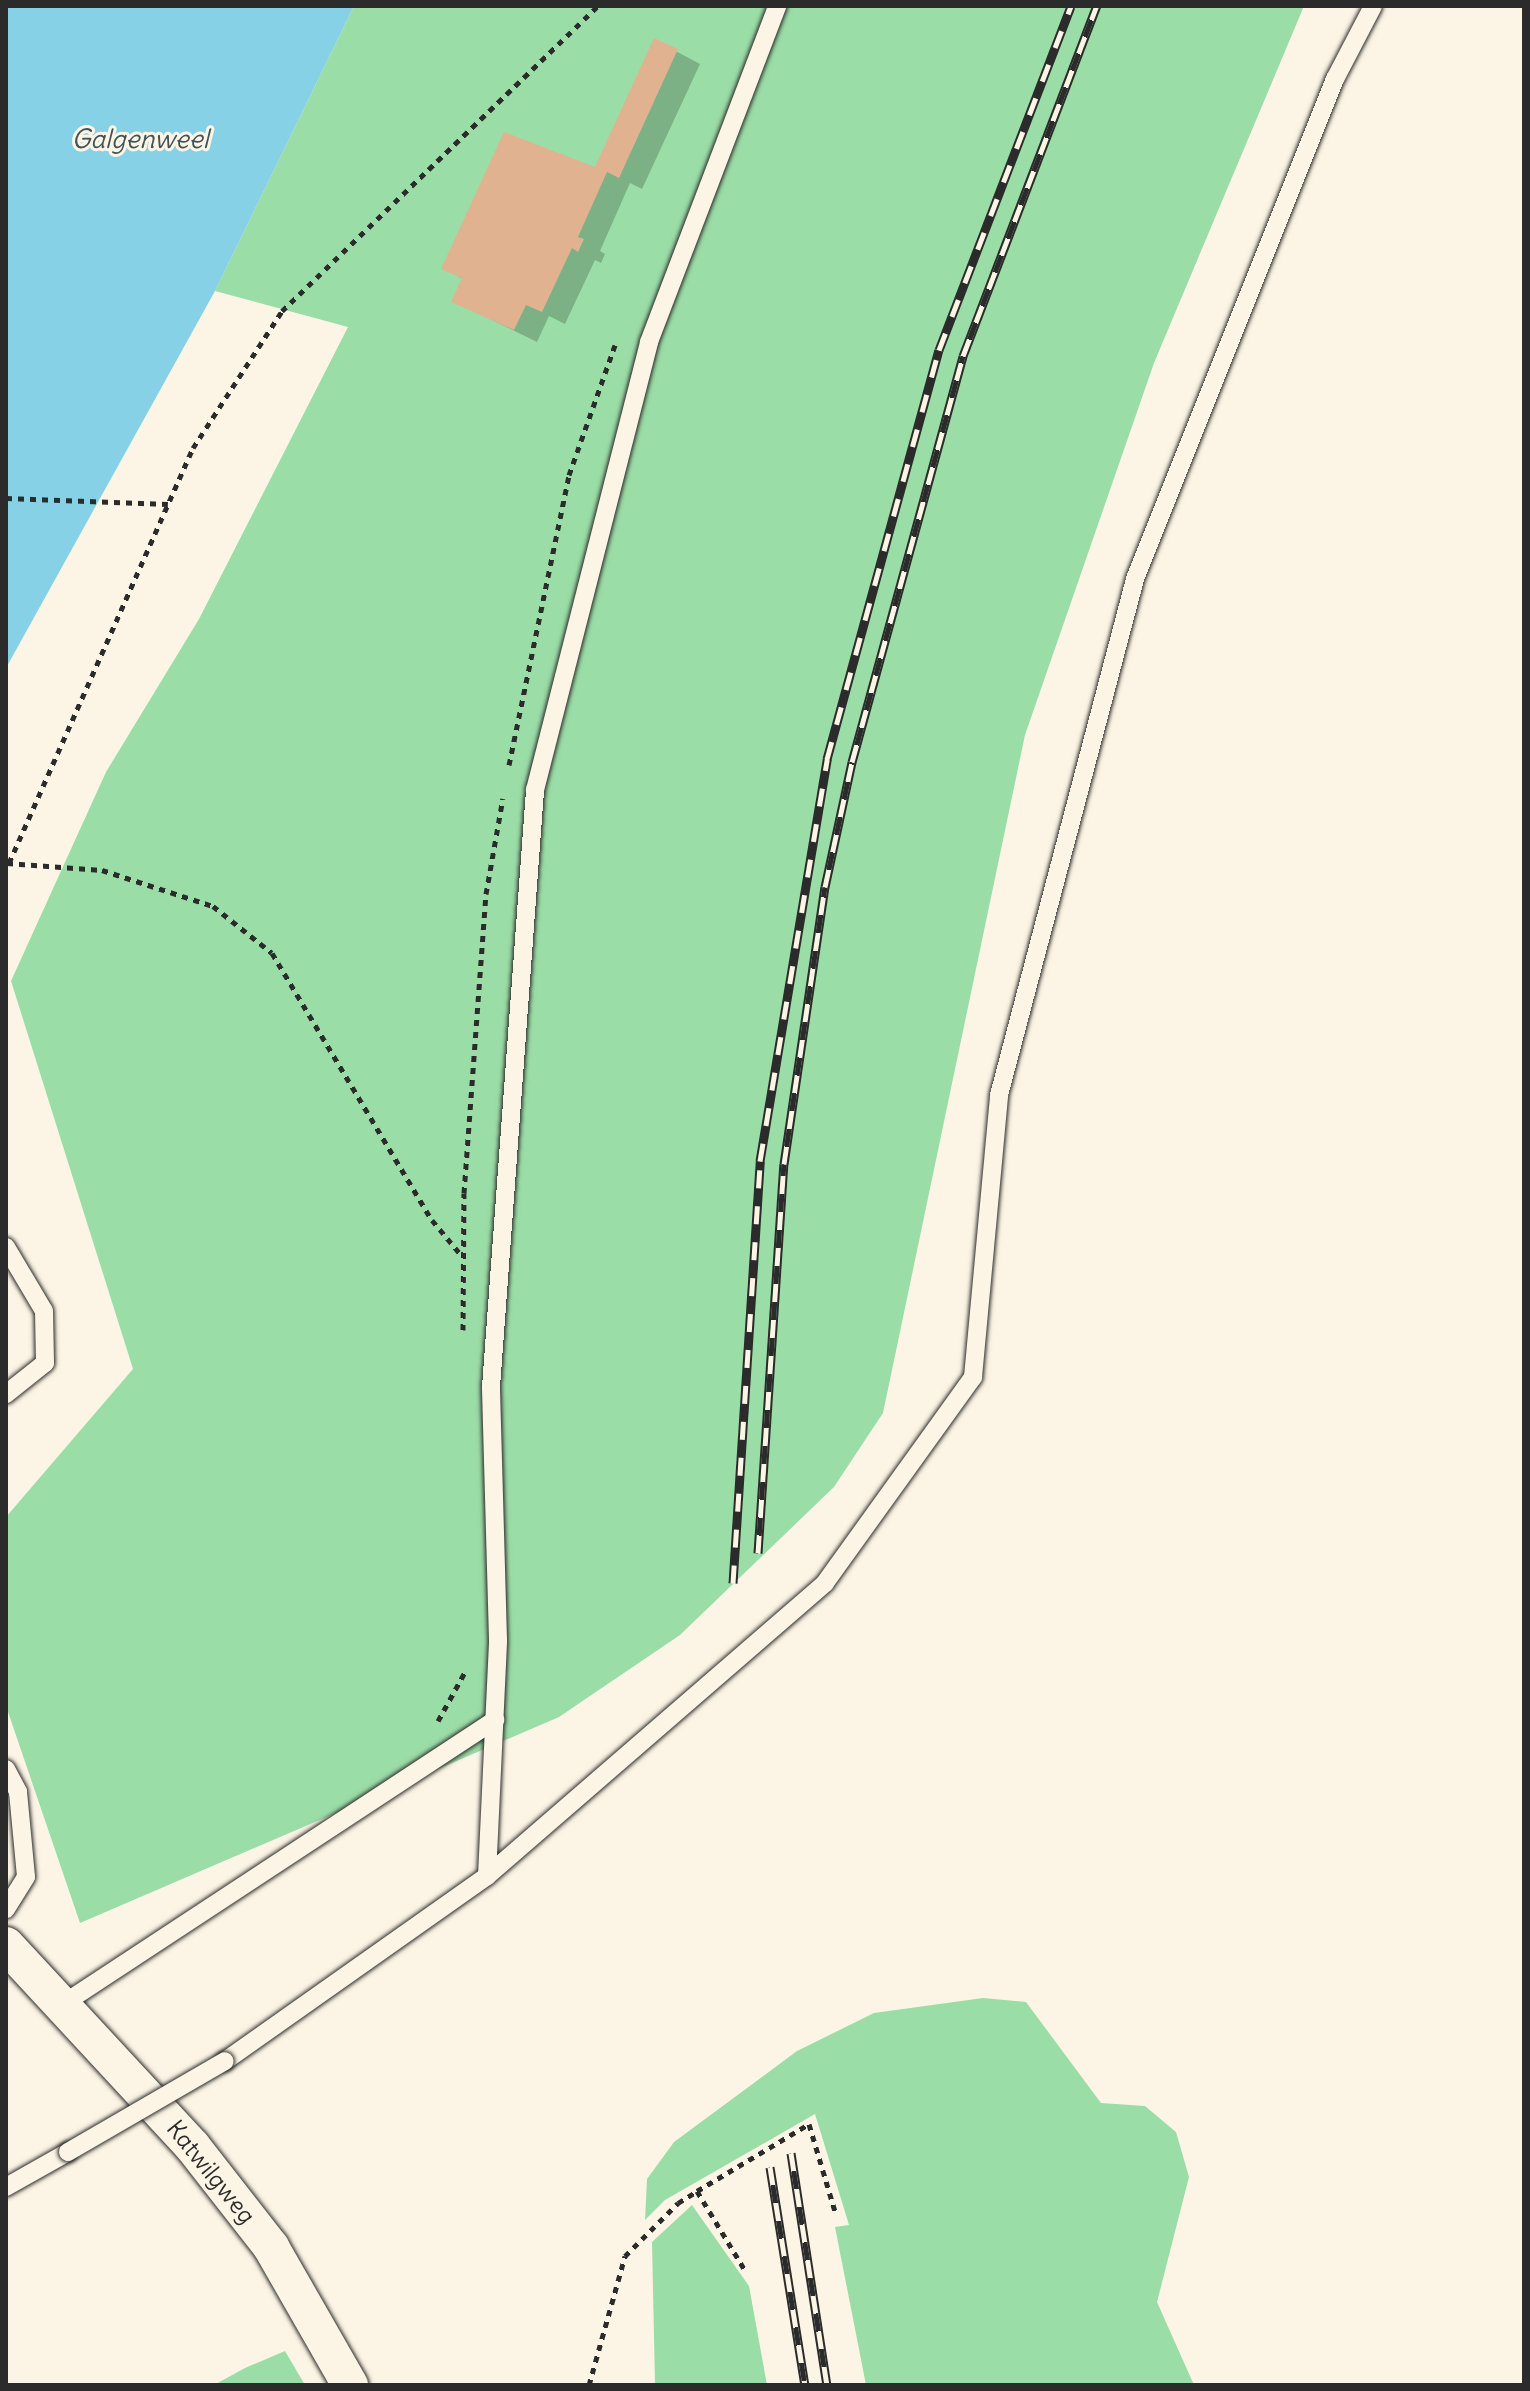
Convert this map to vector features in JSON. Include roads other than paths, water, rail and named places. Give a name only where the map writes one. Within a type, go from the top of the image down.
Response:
[{"type":"street","name":"Katwilgweg","points":[[6,1945],[49,1996],[95,2034],[242,2210],[350,2385]]},
{"type":"lane","points":[[487,1876],[495,1720],[491,1387],[535,790],[649,342],[777,6]]},
{"type":"lane","points":[[6,2187],[225,2061],[487,1876],[825,1583],[973,1377],[999,1095],[1135,579],[1335,79],[1373,6]]},
{"type":"lane","points":[[6,1247],[44,1311],[45,1363],[6,1394]]},
{"type":"lane","points":[[49,1996],[495,1720]]},
{"type":"lane","points":[[6,1769],[18,1792],[26,1877],[6,1909]]},
{"type":"water","name":"Galgenweel","points":[[6,6],[354,6],[215,291],[6,668]]},
{"type":"railway","points":[[733,1583],[760,1161],[827,759],[939,350],[1071,6]]},
{"type":"railway","points":[[758,1553],[784,1164],[825,887],[852,762],[963,356],[1097,6]]},
{"type":"railway","points":[[791,2153],[827,2385]]},
{"type":"railway","points":[[770,2167],[805,2385]]}]
